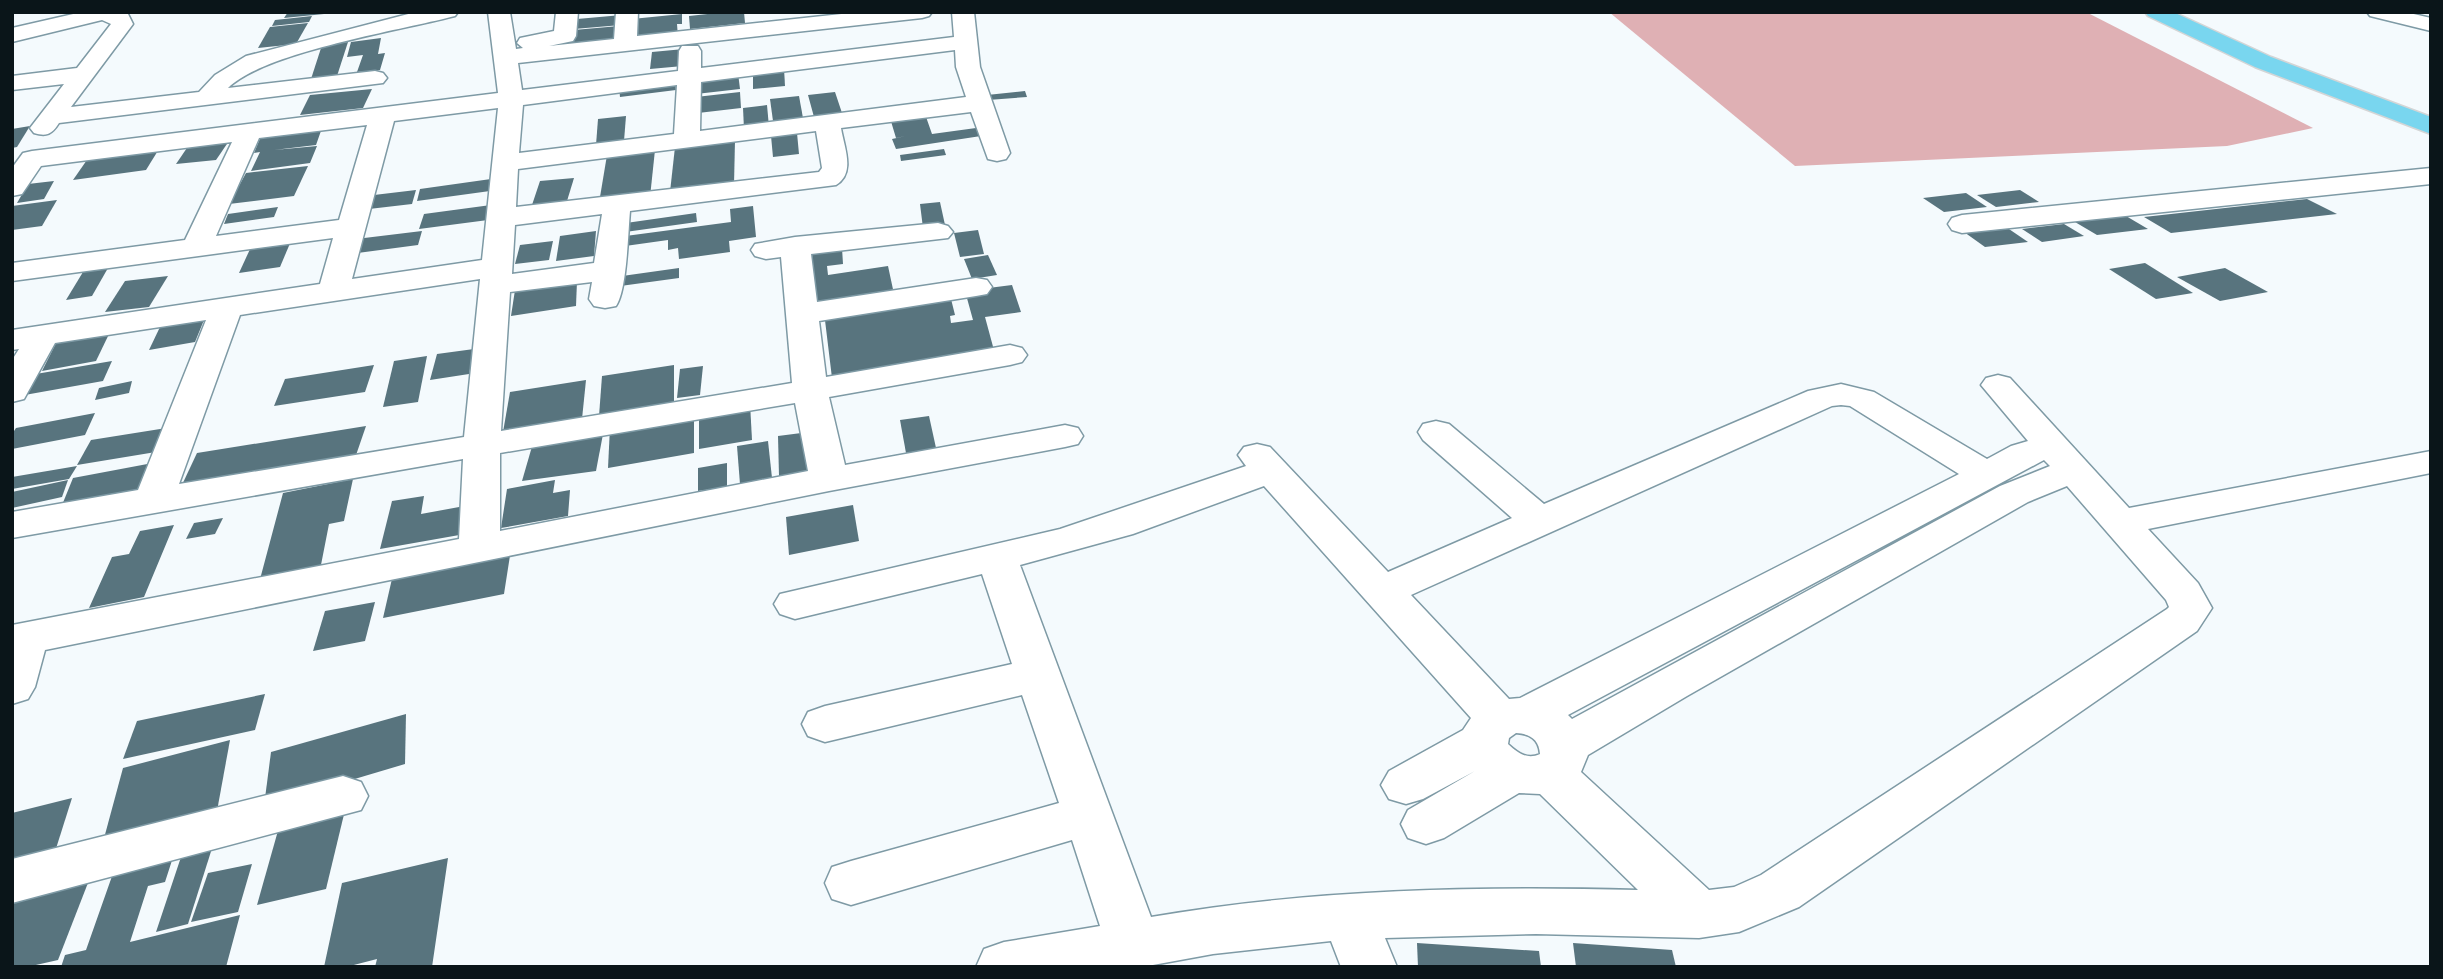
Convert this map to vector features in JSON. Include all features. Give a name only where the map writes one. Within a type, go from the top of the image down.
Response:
[{"type":"main road","points":[[2155,12],[2263,62],[2431,126]]},
{"type":"street","points":[[207,98],[238,69],[327,32],[448,12]]},
{"type":"street","points":[[479,550],[482,443],[511,97],[499,12]]},
{"type":"street","points":[[506,52],[561,39],[565,36],[567,12]]},
{"type":"street","points":[[625,45],[627,12]]},
{"type":"street","points":[[687,12],[691,75],[687,140]]},
{"type":"street","points":[[506,52],[625,45],[922,12]]},
{"type":"street","points":[[963,12],[968,66],[997,153]]},
{"type":"street","points":[[2377,12],[2431,25]]},
{"type":"street","points":[[12,35],[107,13],[123,21],[51,117],[19,177]]},
{"type":"street","points":[[19,177],[249,132],[511,97],[967,42]]},
{"type":"street","points":[[12,83],[83,74]]},
{"type":"street","points":[[51,117],[374,78]]},
{"type":"street","points":[[505,163],[980,103]]},
{"type":"street","points":[[333,292],[383,114]]},
{"type":"street","points":[[499,218],[826,179],[833,175],[835,168],[827,122]]},
{"type":"street","points":[[196,248],[249,132]]},
{"type":"street","points":[[1962,224],[2431,176]]},
{"type":"street","points":[[12,392],[27,337],[333,292],[495,276],[607,284],[617,205]]},
{"type":"street","points":[[12,272],[353,227]]},
{"type":"street","points":[[829,479],[810,392],[801,314],[780,248],[938,232]]},
{"type":"street","points":[[801,314],[976,287]]},
{"type":"street","points":[[153,500],[228,308]]},
{"type":"street","points":[[12,525],[482,443],[810,392],[1010,355]]},
{"type":"street","points":[[1004,967],[1119,953],[1213,930],[1348,916],[1536,911],[1699,915],[1739,909],[1780,891],[2182,620],[2191,608],[2183,593],[1998,386]]},
{"type":"street","points":[[1382,591],[1808,403],[1835,394],[1846,393],[1862,399],[1986,474]]},
{"type":"street","points":[[1436,432],[1539,521]]},
{"type":"street","points":[[12,687],[19,638],[479,550],[829,479],[1065,436]]},
{"type":"street","points":[[1416,804],[1523,744],[1789,581],[1986,474],[2024,454],[2063,458]]},
{"type":"street","points":[[1523,744],[1683,677],[2040,482],[2063,458]]},
{"type":"street","points":[[2119,522],[2431,462]]},
{"type":"street","points":[[795,604],[997,559],[1119,525],[1264,463],[1523,744],[1699,915]]},
{"type":"street","points":[[997,559],[1089,815],[1119,953]]},
{"type":"street","points":[[825,724],[1038,675]]},
{"type":"street","points":[[12,881],[343,796]]},
{"type":"street","points":[[850,883],[1089,815]]},
{"type":"street","points":[[1348,916],[1369,967]]},
{"type":"shaded area","points":[[1609,12],[2086,12],[2313,128],[2227,146],[1795,166]]},
{"type":"building","points":[[288,12],[323,12],[324,14],[284,18]]},
{"type":"building","points":[[744,12],[745,23],[690,29],[689,16]]},
{"type":"building","points":[[682,14],[682,24],[677,24],[678,37],[631,42],[632,19]]},
{"type":"building","points":[[622,15],[621,25],[574,29],[577,19]]},
{"type":"building","points":[[312,16],[309,22],[272,26],[275,20]]},
{"type":"building","points":[[308,23],[296,44],[258,48],[270,27]]},
{"type":"building","points":[[619,26],[618,44],[572,48],[574,30]]},
{"type":"building","points":[[381,38],[378,54],[385,53],[380,70],[357,72],[363,55],[347,57],[351,42]]},
{"type":"building","points":[[348,42],[337,76],[311,79],[322,45]]},
{"type":"building","points":[[684,49],[683,66],[650,69],[652,52]]},
{"type":"building","points":[[784,68],[785,86],[753,89],[753,71]]},
{"type":"building","points":[[738,73],[740,89],[696,94],[695,78]]},
{"type":"building","points":[[675,81],[676,90],[620,97],[619,87]]},
{"type":"building","points":[[372,89],[363,108],[300,115],[310,95]]},
{"type":"building","points":[[1025,91],[1027,97],[988,100],[987,95]]},
{"type":"building","points":[[740,92],[741,108],[698,113],[696,97]]},
{"type":"building","points":[[835,92],[842,113],[814,117],[808,95]]},
{"type":"building","points":[[799,96],[803,118],[773,121],[770,99]]},
{"type":"building","points":[[767,105],[769,127],[744,129],[743,108]]},
{"type":"building","points":[[925,114],[932,134],[976,128],[981,136],[896,149],[892,139],[906,136],[896,138],[890,118]]},
{"type":"building","points":[[626,116],[624,141],[596,145],[598,119]]},
{"type":"building","points":[[30,126],[17,147],[12,148],[12,129]]},
{"type":"building","points":[[322,128],[316,145],[274,150],[317,146],[310,163],[251,171],[260,152],[254,153],[261,136]]},
{"type":"building","points":[[797,133],[799,154],[773,157],[771,136]]},
{"type":"building","points":[[735,140],[734,185],[670,192],[675,147]]},
{"type":"building","points":[[229,141],[216,160],[176,164],[189,145]]},
{"type":"building","points":[[159,149],[146,170],[73,180],[89,157]]},
{"type":"building","points":[[944,149],[946,155],[901,161],[900,155]]},
{"type":"building","points":[[655,150],[650,197],[599,203],[607,155]]},
{"type":"building","points":[[308,166],[294,196],[229,204],[246,173]]},
{"type":"building","points":[[574,178],[567,201],[532,205],[540,181]]},
{"type":"building","points":[[491,179],[490,191],[417,201],[420,189]]},
{"type":"building","points":[[54,181],[44,199],[17,203],[28,184]]},
{"type":"building","points":[[416,190],[412,204],[369,209],[374,195]]},
{"type":"building","points":[[2020,190],[2039,202],[1996,207],[1977,195]]},
{"type":"building","points":[[1966,193],[1987,207],[1944,212],[1923,198]]},
{"type":"building","points":[[2307,199],[2337,214],[2171,233],[2144,217]]},
{"type":"building","points":[[57,200],[42,226],[12,230],[12,206]]},
{"type":"building","points":[[940,202],[945,225],[923,228],[920,204]]},
{"type":"building","points":[[491,205],[488,220],[419,229],[424,214]]},
{"type":"building","points":[[753,206],[756,237],[729,241],[730,252],[679,259],[678,248],[668,250],[668,240],[618,247],[618,237],[731,222],[730,209]]},
{"type":"building","points":[[278,207],[274,217],[224,224],[228,214]]},
{"type":"building","points":[[696,213],[697,222],[618,233],[619,224]]},
{"type":"building","points":[[2126,216],[2148,229],[2097,235],[2075,222]]},
{"type":"building","points":[[2064,224],[2084,236],[2042,242],[2022,229]]},
{"type":"building","points":[[2006,227],[2028,242],[1985,247],[1964,232]]},
{"type":"building","points":[[978,230],[984,254],[960,257],[954,233]]},
{"type":"building","points":[[422,231],[418,245],[350,254],[356,239]]},
{"type":"building","points":[[596,231],[594,256],[556,261],[560,236]]},
{"type":"building","points":[[291,241],[280,267],[239,273],[251,247]]},
{"type":"building","points":[[553,241],[549,260],[515,264],[520,245]]},
{"type":"building","points":[[842,248],[843,264],[827,266],[828,275],[888,266],[894,294],[814,305],[812,251]]},
{"type":"building","points":[[988,255],[997,275],[972,279],[964,259]]},
{"type":"building","points":[[2145,263],[2193,293],[2156,299],[2109,269]]},
{"type":"building","points":[[108,268],[92,296],[66,300],[83,272]]},
{"type":"building","points":[[679,268],[679,278],[613,287],[615,277]]},
{"type":"building","points":[[2225,268],[2268,292],[2220,301],[2177,277]]},
{"type":"building","points":[[168,276],[149,307],[105,312],[125,281]]},
{"type":"building","points":[[577,281],[576,306],[511,316],[515,290]]},
{"type":"building","points":[[1012,285],[1021,312],[985,317],[995,354],[832,378],[824,312],[950,295],[955,315],[950,316],[951,323],[973,320],[965,291]]},
{"type":"building","points":[[204,320],[195,342],[149,350],[160,327]]},
{"type":"building","points":[[110,332],[96,361],[42,371],[57,341]]},
{"type":"building","points":[[474,349],[469,374],[430,380],[437,354]]},
{"type":"building","points":[[427,356],[418,402],[383,407],[394,361]]},
{"type":"building","points":[[112,361],[103,381],[19,396],[30,375]]},
{"type":"building","points":[[374,365],[365,392],[274,406],[285,379]]},
{"type":"building","points":[[674,365],[674,404],[599,416],[602,376]]},
{"type":"building","points":[[703,366],[700,395],[677,398],[680,369]]},
{"type":"building","points":[[586,380],[582,419],[503,432],[510,392]]},
{"type":"building","points":[[132,381],[129,393],[95,400],[99,388]]},
{"type":"building","points":[[750,403],[752,440],[699,449],[699,411]]},
{"type":"building","points":[[95,413],[85,435],[12,449],[12,434],[16,428]]},
{"type":"building","points":[[694,413],[694,453],[608,468],[610,427]]},
{"type":"building","points":[[929,416],[936,448],[906,453],[900,420]]},
{"type":"building","points":[[179,426],[168,450],[77,465],[91,440]]},
{"type":"building","points":[[366,426],[355,458],[181,487],[197,453]]},
{"type":"building","points":[[817,431],[819,470],[779,476],[778,436]]},
{"type":"building","points":[[603,434],[596,471],[522,481],[533,443]]},
{"type":"building","points":[[768,441],[772,478],[740,484],[737,446]]},
{"type":"building","points":[[158,462],[147,492],[60,510],[73,478]]},
{"type":"building","points":[[727,463],[727,487],[698,491],[698,468]]},
{"type":"building","points":[[77,466],[69,479],[12,489],[12,477]]},
{"type":"building","points":[[353,479],[344,521],[329,524],[320,570],[259,583],[283,493]]},
{"type":"building","points":[[68,480],[62,497],[12,508],[12,492]]},
{"type":"building","points":[[555,480],[553,493],[570,490],[568,516],[501,528],[507,489]]},
{"type":"building","points":[[424,496],[421,514],[470,505],[465,534],[380,549],[392,501]]},
{"type":"building","points":[[853,505],[859,541],[789,555],[786,517]]},
{"type":"building","points":[[223,518],[215,534],[186,539],[194,523]]},
{"type":"building","points":[[174,525],[144,597],[89,608],[112,557],[129,554],[140,531]]},
{"type":"building","points":[[511,549],[504,594],[383,618],[394,570]]},
{"type":"building","points":[[375,602],[365,641],[313,651],[325,611]]},
{"type":"building","points":[[265,694],[255,730],[123,759],[137,721]]},
{"type":"building","points":[[406,714],[405,764],[264,806],[271,752]]},
{"type":"building","points":[[230,740],[217,811],[103,842],[123,768]]},
{"type":"building","points":[[72,798],[53,858],[12,869],[12,813]]},
{"type":"building","points":[[346,806],[326,889],[257,905],[281,820]]},
{"type":"building","points":[[214,842],[188,924],[156,932],[184,848]]},
{"type":"building","points":[[176,848],[165,882],[148,886],[130,942],[240,915],[226,967],[61,967],[65,955],[86,950],[117,862]]},
{"type":"building","points":[[448,858],[432,967],[375,967],[377,959],[346,967],[324,967],[342,883]]},
{"type":"building","points":[[252,864],[238,912],[191,922],[208,873]]},
{"type":"building","points":[[93,870],[58,960],[27,967],[12,967],[12,888]]},
{"type":"building","points":[[1417,943],[1539,951],[1541,967],[1418,967]]},
{"type":"building","points":[[1573,943],[1672,950],[1676,967],[1576,967]]}]
